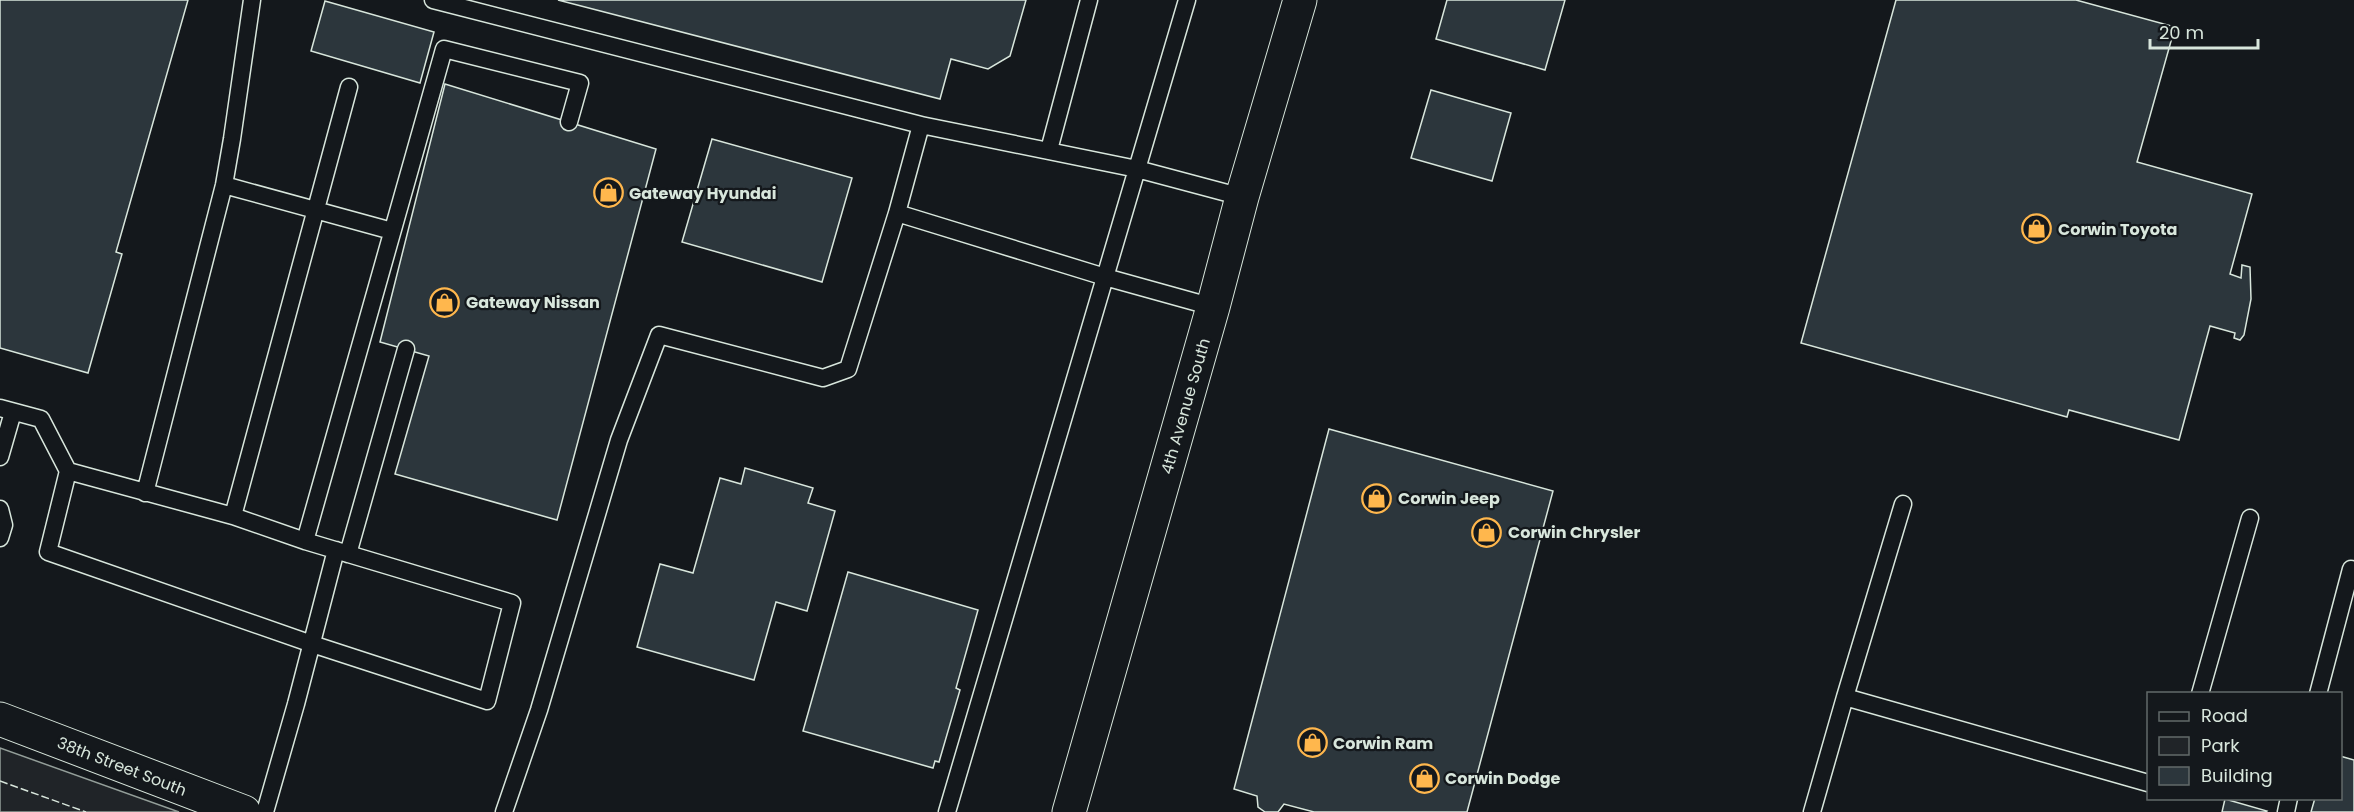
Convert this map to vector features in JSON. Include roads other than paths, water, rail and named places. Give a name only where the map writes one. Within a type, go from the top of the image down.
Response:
[{"type":"street","name":"4th Avenue South","points":[[1069,812],[1213,308],[1242,197],[1300,0]]},
{"type":"street","name":"38th Street South","points":[[0,719],[244,812]]},
{"type":"lane","points":[[145,493],[224,185],[252,0]]},
{"type":"lane","points":[[433,0],[457,3],[921,125],[1137,169],[1242,197]]},
{"type":"lane","points":[[1049,150],[1089,0]]},
{"type":"lane","points":[[947,812],[1187,0]]},
{"type":"lane","points":[[305,541],[444,49],[580,83],[569,122]]},
{"type":"lane","points":[[233,516],[349,87]]},
{"type":"lane","points":[[504,812],[539,710],[619,440],[659,335],[823,378],[848,369],[897,213],[921,125]]},
{"type":"lane","points":[[224,185],[392,231]]},
{"type":"lane","points":[[897,213],[1213,308]]},
{"type":"lane","points":[[265,812],[312,644],[406,350]]},
{"type":"lane","points":[[0,457],[7,410],[41,419],[68,471],[48,552],[312,644],[487,701],[512,603],[305,541],[233,516],[68,471]]},
{"type":"lane","points":[[1812,812],[1903,504]]},
{"type":"lane","points":[[0,508],[4,525],[0,538]]},
{"type":"lane","points":[[2200,692],[2250,518]]},
{"type":"lane","points":[[2318,692],[2351,569],[2354,570]]},
{"type":"lane","points":[[1845,697],[2147,783]]},
{"type":"place","name":"Gateway Hyundai","points":[[608,193]]},
{"type":"place","name":"Corwin Toyota","points":[[2037,229]]},
{"type":"place","name":"Gateway Nissan","points":[[445,302]]},
{"type":"place","name":"Corwin Jeep","points":[[1377,498]]},
{"type":"place","name":"Corwin Chrysler","points":[[1487,532]]},
{"type":"place","name":"Corwin Ram","points":[[1312,743]]},
{"type":"place","name":"Corwin Dodge","points":[[1424,778]]}]
